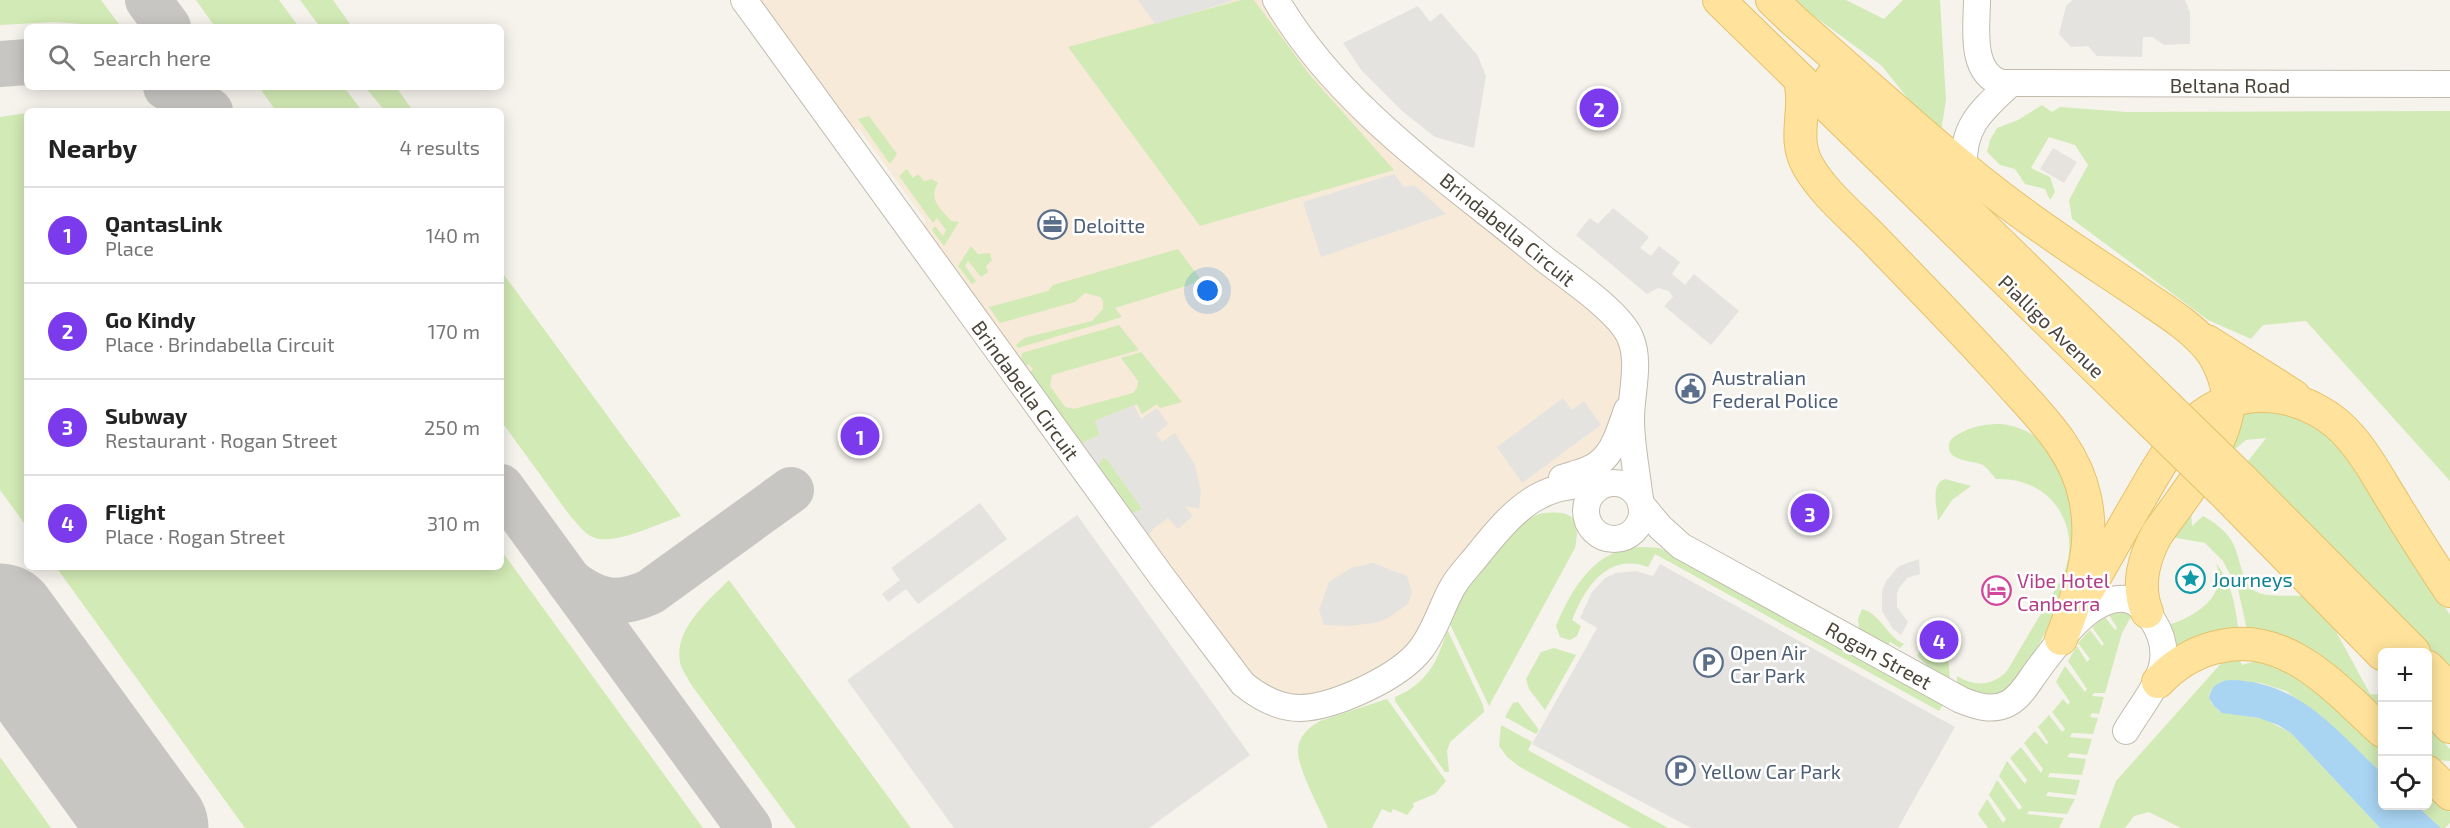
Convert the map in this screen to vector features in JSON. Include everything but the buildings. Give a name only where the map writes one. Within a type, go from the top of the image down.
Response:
[{"type":"main road","name":"Pialligo Avenue","points":[[1719,0],[1799,78],[2160,415]]},
{"type":"main road","name":"Pialligo Avenue","points":[[1750,0],[2160,415],[2232,485],[2410,648]]},
{"type":"main road","points":[[1772,0],[1964,167],[2019,211],[2176,318],[2208,347],[2218,364],[2227,388],[2228,402],[2223,431],[2216,447],[2150,548],[2142,587],[2147,612]]},
{"type":"main road","points":[[1799,78],[1803,94],[1799,133],[1802,152],[1809,169],[1972,340],[2050,428],[2074,464],[2085,498],[2088,545],[2081,584],[2061,639]]},
{"type":"main road","points":[[2193,333],[2337,423],[2361,450],[2450,591]]},
{"type":"main road","points":[[2061,639],[2156,468],[2172,445],[2198,418],[2228,402],[2241,398],[2270,396],[2291,400],[2317,410]]},
{"type":"main road","name":"Pialligo Avenue","points":[[2232,485],[2378,649]]},
{"type":"main road","points":[[2158,682],[2178,663],[2203,651],[2232,644],[2250,643],[2267,646],[2287,654],[2314,670],[2378,726]]},
{"type":"main road","points":[[2432,672],[2450,690]]},
{"type":"main road","points":[[2432,708],[2450,727]]},
{"type":"main road","points":[[2432,777],[2450,794]]},
{"type":"street","name":"Brindabella Circuit","points":[[744,0],[1155,567],[1243,684],[1258,696],[1277,704],[1300,708],[1320,705],[1351,695],[1392,689],[1419,672],[1428,662],[1436,646],[1442,610],[1454,584],[1501,526],[1520,508],[1548,491],[1576,485],[1602,486]]},
{"type":"street","name":"Brindabella Circuit","points":[[1276,0],[1335,80],[1389,134],[1620,321],[1628,332],[1634,349],[1632,408],[1640,502]]},
{"type":"street","points":[[1977,0],[1979,59],[1984,70],[1992,79],[2010,84]]},
{"type":"street","points":[[1964,167],[1965,145],[1971,126],[1982,111],[2010,84]]},
{"type":"street","name":"Beltana Road","points":[[2010,84],[2450,84]]},
{"type":"street","points":[[1602,486],[1615,483],[1625,485],[1634,491],[1640,502],[1641,514],[1637,526],[1622,537],[1613,539],[1600,535],[1590,526],[1587,518],[1588,500],[1602,486],[1613,476],[1619,465],[1632,408]]},
{"type":"street","points":[[1520,508],[1552,482],[1591,469],[1603,460],[1613,446],[1632,408]]},
{"type":"street","name":"Rogan Street","points":[[1640,502],[1654,521],[1681,546],[1961,700],[1986,708],[2008,703],[2023,691],[2061,639],[2093,610],[2115,600],[2131,601],[2147,612]]},
{"type":"street","points":[[1520,508],[1544,504],[1559,505],[1572,508],[1587,518]]},
{"type":"street","name":"Rogan Street","points":[[1622,537],[1681,546]]},
{"type":"street","points":[[2126,731],[2158,682],[2164,658],[2164,644],[2147,612]]},
{"type":"shaded area","points":[[755,0],[1263,0],[1269,11],[1418,171],[1610,327],[1620,340],[1624,363],[1614,432],[1610,444],[1551,480],[1416,651],[1328,693],[1289,697],[1252,680],[922,229],[926,221],[859,129],[850,130]]},
{"type":"shaded area","points":[[1138,0],[1231,0],[1232,1],[1155,24]]},
{"type":"shaded area","points":[[2073,0],[2185,0],[2190,12],[2190,44],[2164,45],[2153,37],[2143,37],[2142,57],[2097,56],[2088,46],[2071,47],[2059,34],[2066,6]]},
{"type":"shaded area","points":[[1418,6],[1430,22],[1441,13],[1478,56],[1486,76],[1474,148],[1435,137],[1402,111],[1362,71],[1343,43]]},
{"type":"shaded area","points":[[2053,148],[2077,162],[2064,183],[2040,169]]},
{"type":"shaded area","points":[[1394,174],[1404,187],[1414,185],[1446,214],[1321,257],[1303,202]]},
{"type":"shaded area","points":[[1613,208],[1649,237],[1640,248],[1651,256],[1659,246],[1680,262],[1672,274],[1685,285],[1694,274],[1739,311],[1711,345],[1664,306],[1673,297],[1669,291],[1658,288],[1647,294],[1576,235],[1590,218],[1598,224]]},
{"type":"shaded area","points":[[1563,398],[1572,410],[1584,401],[1601,425],[1522,483],[1497,447]]},
{"type":"shaded area","points":[[1134,405],[1141,419],[1157,408],[1168,424],[1156,434],[1162,442],[1175,433],[1195,465],[1201,491],[1199,509],[1185,506],[1193,516],[1178,529],[1168,518],[1154,528],[1147,537],[1128,514],[1141,510],[1141,507],[1107,459],[1103,458],[1097,467],[1076,442],[1082,443],[1100,435],[1095,421]]},
{"type":"shaded area","points":[[980,503],[1007,539],[918,604],[906,589],[888,602],[882,594],[900,580],[891,568]]},
{"type":"shaded area","points":[[1077,515],[1250,755],[1149,828],[954,828],[847,680]]},
{"type":"shaded area","points":[[1919,559],[1920,574],[1907,578],[1897,594],[1897,607],[1908,622],[1901,635],[1893,629],[1882,611],[1882,591],[1886,581],[1899,566]]},
{"type":"shaded area","points":[[1373,563],[1407,576],[1412,593],[1408,604],[1388,618],[1375,623],[1348,626],[1324,625],[1319,610],[1329,582],[1351,568]]},
{"type":"shaded area","name":"Open Air Car Park","points":[[1660,564],[1955,727],[1898,828],[1691,828],[1532,744],[1597,628],[1580,618],[1592,592],[1605,578],[1616,573],[1636,571],[1653,576]]},
{"type":"green space","points":[[0,0],[101,0],[119,24],[54,22],[0,25]]},
{"type":"green space","points":[[196,0],[279,0],[297,24],[213,24]]},
{"type":"green space","points":[[300,0],[333,0],[350,24],[318,24]]},
{"type":"green space","points":[[1241,0],[1254,0],[1309,74],[1394,170],[1200,226],[1068,47]]},
{"type":"green space","points":[[1796,0],[1846,0],[1884,19],[1903,0],[1940,0],[1946,100],[1941,131],[1917,110],[1882,66],[1795,2]]},
{"type":"green space","points":[[261,90],[346,90],[360,108],[274,108]]},
{"type":"green space","points":[[368,90],[398,90],[411,108],[382,108]]},
{"type":"green space","points":[[2042,105],[2052,112],[2060,107],[2127,112],[2450,111],[2450,481],[2306,321],[2263,325],[2251,339],[2208,320],[2072,219],[2069,200],[2088,165],[2075,145],[2049,137],[2031,168],[2050,177],[2055,192],[2050,200],[2045,189],[2025,184],[2015,169],[2000,165],[1987,152],[1990,140],[1997,128],[2018,120]]},
{"type":"green space","points":[[24,113],[24,523],[0,490],[0,117]]},
{"type":"green space","points":[[869,116],[897,154],[890,164],[858,119]]},
{"type":"green space","points":[[907,169],[913,178],[918,174],[924,181],[932,179],[938,183],[934,194],[939,207],[951,221],[959,222],[944,246],[932,230],[935,226],[943,236],[946,230],[937,218],[933,223],[899,176]]},
{"type":"green space","points":[[971,246],[978,254],[990,253],[992,260],[986,266],[988,272],[981,277],[968,261],[965,266],[976,281],[972,284],[958,266]]},
{"type":"green space","points":[[1178,249],[1202,281],[1115,308],[1122,317],[1018,348],[1016,345],[1024,338],[1092,321],[1103,309],[1103,301],[1100,297],[1085,293],[1075,302],[1000,323],[989,307],[1048,291],[1053,285]]},
{"type":"green space","points":[[504,275],[681,516],[626,536],[604,539],[588,534],[571,517],[504,425]]},
{"type":"green space","points":[[1119,325],[1139,350],[1052,375],[1050,386],[1065,407],[1074,409],[1133,393],[1138,381],[1121,358],[1141,352],[1182,402],[1160,408],[1157,404],[1142,414],[1137,404],[1095,421],[1100,435],[1082,443],[1030,372],[1033,369],[1029,364],[1026,366],[1021,359],[1022,353]]},
{"type":"green space","points":[[2279,410],[2319,428],[2348,456],[2450,615],[2450,672],[2432,654],[2432,648],[2426,648],[2245,465],[2266,438],[2246,440],[2234,450],[2227,447],[2241,412]]},
{"type":"green space","points":[[2002,424],[2030,433],[2042,442],[2055,457],[2066,482],[2073,508],[2075,540],[2068,581],[2030,660],[2006,690],[1996,695],[1985,695],[1957,683],[1957,676],[1970,682],[1983,683],[1996,680],[2007,671],[2062,578],[2068,559],[2069,541],[2066,524],[2058,509],[2047,496],[2033,486],[1996,479],[1983,465],[1957,458],[1950,451],[1950,440],[1962,432],[1979,426]]},
{"type":"green space","points":[[1103,458],[1107,459],[1141,510],[1132,513],[1098,466]]},
{"type":"green space","points":[[1945,479],[1971,486],[1952,500],[1938,521],[1936,491],[1940,482]]},
{"type":"green space","points":[[2191,511],[2192,526],[2203,516],[2219,526],[2228,536],[2235,547],[2244,577],[2253,589],[2269,595],[2306,596],[2331,622],[2370,694],[2378,695],[2378,711],[2247,630],[2238,589],[2223,561],[2205,543],[2171,537]]},
{"type":"green space","points":[[1543,513],[1562,513],[1573,518],[1577,529],[1575,548],[1489,706],[1449,622],[1463,592],[1488,558],[1521,524]]},
{"type":"green space","points":[[1644,547],[1659,548],[1675,555],[1944,703],[1939,711],[1655,554],[1648,567],[1621,564],[1610,568],[1600,576],[1584,596],[1572,620],[1581,626],[1577,636],[1570,640],[1560,637],[1556,626],[1562,611],[1588,571],[1613,553]]},
{"type":"green space","points":[[504,554],[703,828],[245,828],[58,570],[504,570]]},
{"type":"green space","points":[[2216,563],[2232,594],[2237,630],[2177,645],[2168,625],[2189,617],[2214,595],[2219,575]]},
{"type":"green space","points":[[729,580],[911,828],[796,828],[690,683],[681,665],[680,650],[687,627],[694,616]]},
{"type":"green space","points":[[1862,609],[1874,615],[1893,636],[1904,644],[1900,648],[1890,642],[1887,646],[1859,630],[1858,619]]},
{"type":"green space","points":[[2125,611],[2132,615],[2122,633],[2105,693],[2094,693],[2092,696],[2104,697],[2099,714],[2092,713],[2090,717],[2098,718],[2093,734],[2072,733],[2070,737],[2092,739],[2087,755],[2070,753],[2067,757],[2086,759],[2082,775],[2050,773],[2048,777],[2080,780],[2076,795],[2048,792],[2046,796],[2075,799],[2067,814],[2029,811],[2027,814],[2064,818],[2059,828],[1988,828],[1978,814],[1987,799],[2003,823],[2006,819],[1989,795],[1997,780],[2019,810],[2022,807],[1999,776],[2007,761],[2025,784],[2027,780],[2010,758],[2021,747],[2041,773],[2043,769],[2024,743],[2035,731],[2047,745],[2048,742],[2038,727],[2049,715],[2062,732],[2065,729],[2052,712],[2063,699],[2068,705],[2070,702],[2056,682],[2065,666],[2085,692],[2087,689],[2068,661],[2077,646],[2087,662],[2090,659],[2078,643],[2090,630],[2102,646],[2104,644],[2092,627],[2105,617],[2115,630],[2117,628],[2109,615]]},
{"type":"green space","points":[[1447,629],[1483,705],[1484,712],[1450,742],[1447,751],[1449,772],[1445,772],[1395,701],[1395,697],[1406,692],[1430,670],[1440,651]]},
{"type":"green space","points":[[1946,631],[1950,679],[1929,667],[1917,656],[1930,633]]},
{"type":"green space","points":[[1554,648],[1576,655],[1545,710],[1529,689],[1526,679],[1541,652]]},
{"type":"green space","points":[[2239,658],[2242,665],[2262,661],[2294,675],[2327,699],[2378,746],[2378,769],[2321,716],[2286,691],[2261,683],[2230,680],[2220,682],[2210,692],[2209,697],[2212,704],[2220,712],[2264,719],[2291,733],[2380,828],[2181,828],[2149,812],[2134,816],[2125,828],[2099,828],[2116,781],[2225,659]]},
{"type":"green space","points":[[1387,699],[1446,781],[1435,794],[1413,803],[1414,806],[1407,815],[1393,809],[1391,813],[1382,809],[1372,828],[1328,828],[1298,757],[1300,740],[1308,729],[1320,721]]},
{"type":"green space","points":[[1518,702],[1539,730],[1536,734],[1505,717],[1513,703]]},
{"type":"green space","points":[[1501,725],[1532,742],[1528,750],[1668,828],[1631,828],[1520,767],[1507,757],[1499,746]]},
{"type":"green space","points":[[2432,729],[2450,749],[2450,761],[2432,758]]},
{"type":"green space","points":[[0,757],[51,828],[0,828]]},
{"type":"green space","points":[[2432,795],[2450,812],[2450,823],[2445,828],[2441,828],[2421,810],[2432,810]]},
{"type":"water","points":[[2230,680],[2255,683],[2277,689],[2315,711],[2378,769],[2378,810],[2421,810],[2441,828],[2380,828],[2291,733],[2259,718],[2222,713],[2214,706],[2209,698],[2214,687]]},
{"type":"taxiway","points":[[148,0],[166,24]]},
{"type":"taxiway","points":[[0,64],[24,62]]},
{"type":"taxiway","points":[[173,90],[190,97],[206,108]]},
{"type":"taxiway","points":[[569,581],[598,598],[617,601],[638,597],[650,592],[791,490]]},
{"type":"taxiway","points":[[504,491],[749,828]]},
{"type":"runway","points":[[0,622],[150,828]]},
{"type":"place","name":"Go Kindy","points":[[1599,108]]},
{"type":"place","name":"Deloitte","points":[[1052,225]]},
{"type":"place","name":"Australian Federal Police","points":[[1691,388]]},
{"type":"place","name":"QantasLink","points":[[860,436]]},
{"type":"place","name":"Subway","points":[[1810,513]]},
{"type":"place","name":"Journeys","points":[[2191,579]]},
{"type":"place","name":"Vibe Hotel Canberra","points":[[1996,591]]},
{"type":"place","name":"Flight","points":[[1939,640]]},
{"type":"place","name":"Open Air Car Park","points":[[1709,663]]},
{"type":"place","name":"Yellow Car Park","points":[[1680,771]]}]
